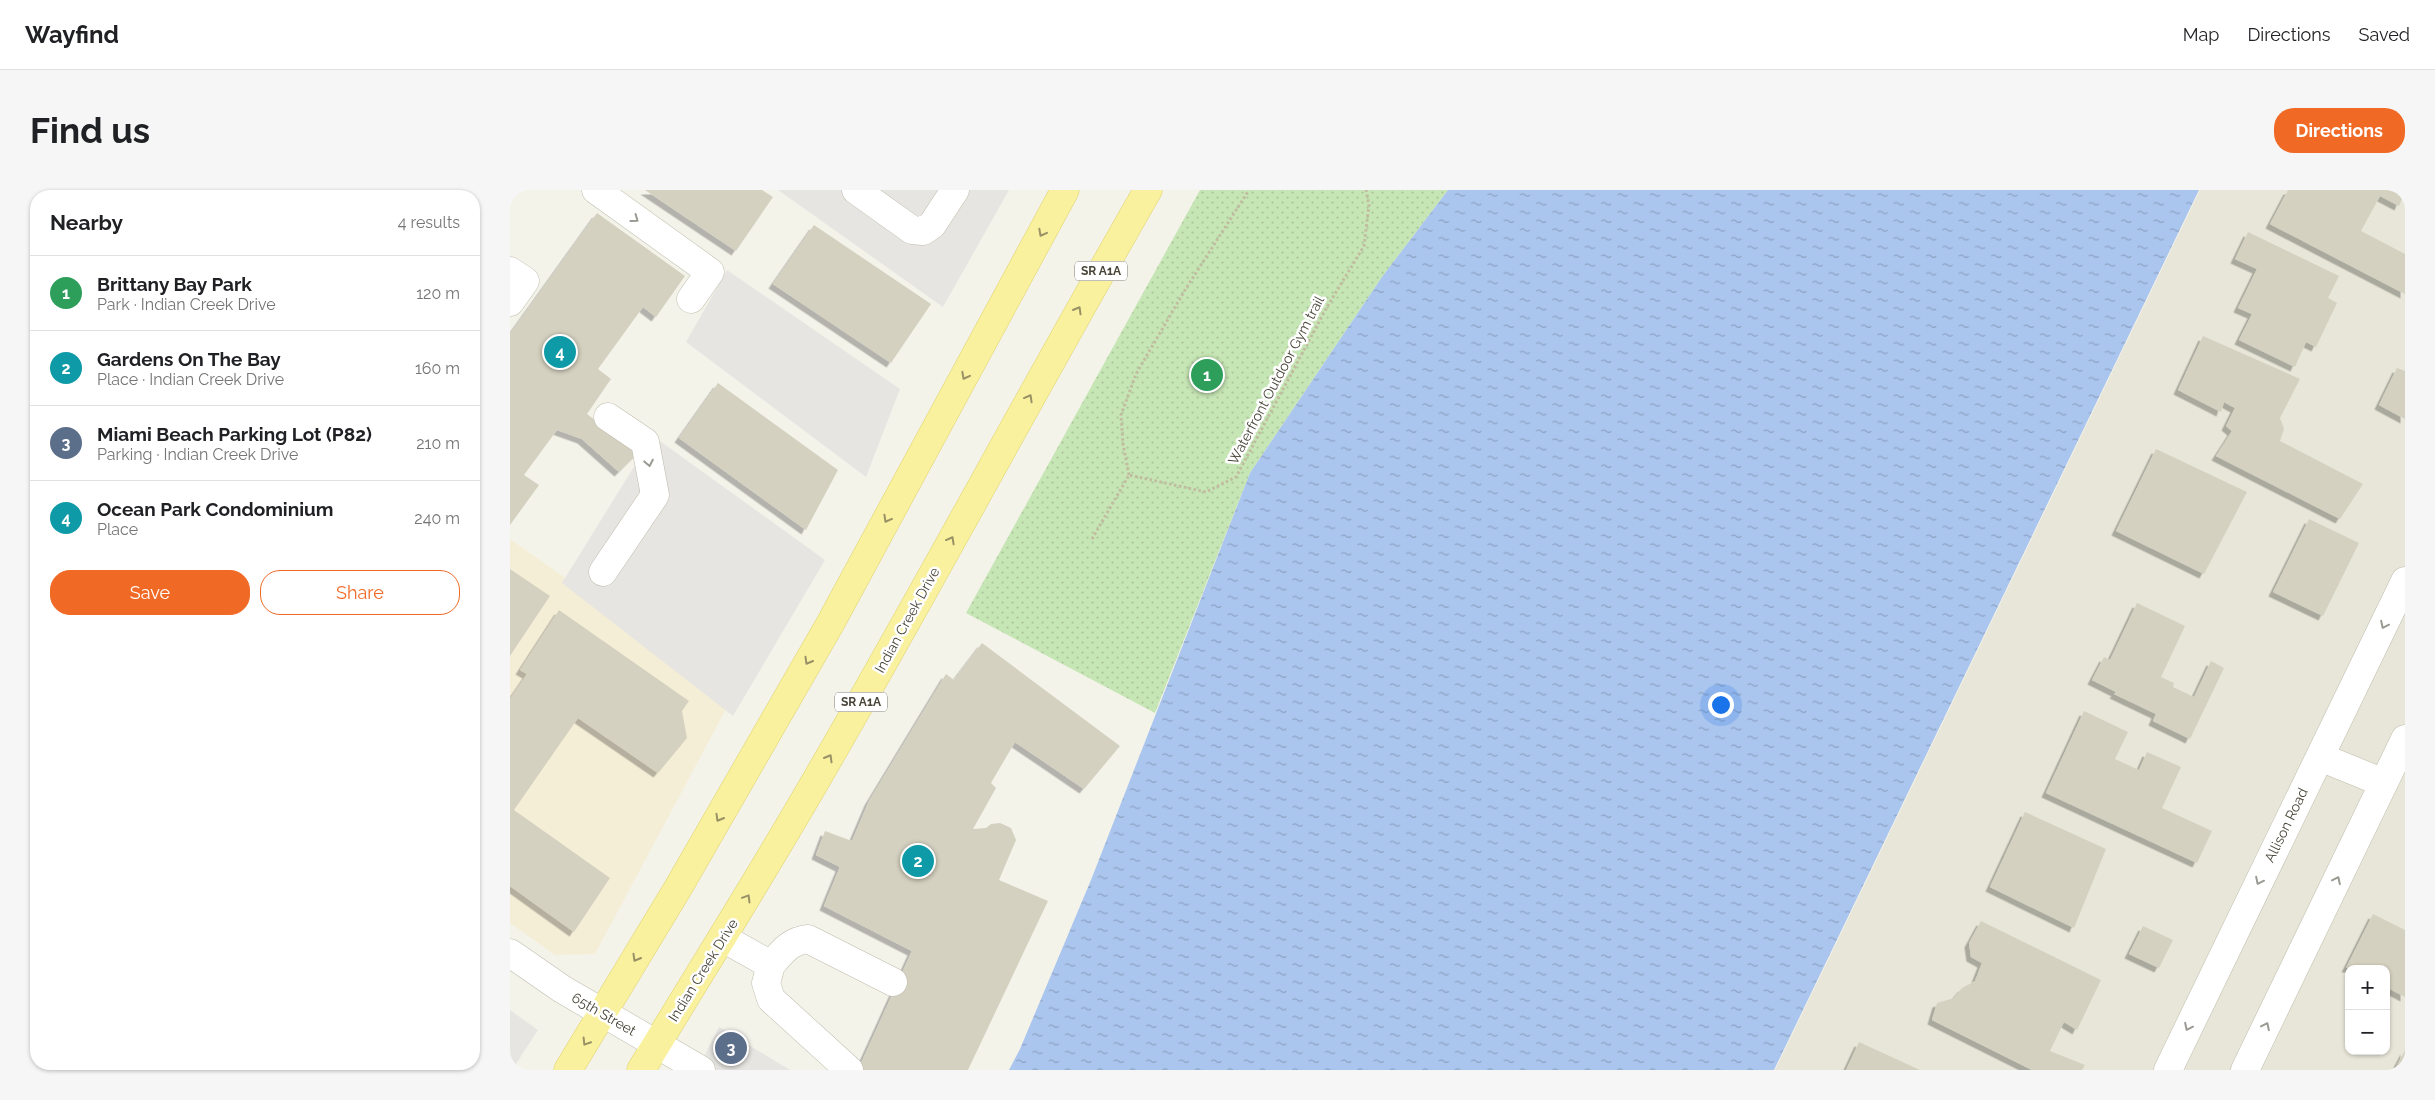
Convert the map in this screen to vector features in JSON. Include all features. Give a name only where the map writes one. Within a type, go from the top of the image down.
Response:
[{"type":"main road","points":[[568,1070],[603,1014],[830,624],[1065,190]]},
{"type":"main road","name":"Indian Creek Drive","points":[[641,1070],[723,938],[873,680],[1054,352],[1148,190]]},
{"type":"street","points":[[596,190],[710,272],[691,299]]},
{"type":"street","points":[[857,190],[912,230],[923,231],[932,225],[955,190]]},
{"type":"street","points":[[510,271],[525,281],[510,302]]},
{"type":"street","points":[[603,572],[655,495],[645,442],[608,417]]},
{"type":"street","name":"Allison Road","points":[[2168,1070],[2405,581]]},
{"type":"street","points":[[2245,1070],[2405,739]]},
{"type":"street","points":[[2320,757],[2384,783]]},
{"type":"street","points":[[723,938],[771,965]]},
{"type":"street","points":[[849,1070],[772,999],[766,983],[771,965],[786,946],[796,940],[808,939],[893,982]]},
{"type":"street","name":"65th Street","points":[[510,952],[562,989],[701,1070]]},
{"type":"path","points":[[1092,539],[1129,475],[1123,444],[1121,414],[1136,374],[1185,290],[1249,190]]},
{"type":"path","name":"Waterfront Outdoor Gym trail","points":[[1129,475],[1206,492],[1236,477],[1327,307],[1364,246],[1370,205],[1366,190]]},
{"type":"shaded area","points":[[778,190],[1009,190],[943,307]]},
{"type":"shaded area","points":[[2200,190],[2405,190],[2405,1070],[1775,1070]]},
{"type":"shaded area","points":[[727,270],[900,389],[866,477],[686,342]]},
{"type":"shaded area","points":[[653,436],[825,560],[733,716],[562,583]]},
{"type":"shaded area","points":[[510,539],[733,696],[595,954],[555,955],[510,923]]},
{"type":"shaded area","points":[[510,1010],[538,1030],[512,1070],[510,1070]]},
{"type":"shaded area","points":[[719,1027],[790,1070],[697,1070]]},
{"type":"green space","points":[[1200,190],[1448,190],[1382,277],[1250,473],[1155,713],[966,613]]},
{"type":"water","points":[[1448,190],[2199,190],[1774,1070],[1009,1070],[1020,1049],[1091,880],[1250,473],[1382,277]]},
{"type":"building","points":[[645,190],[762,190],[773,197],[736,251]]},
{"type":"building","points":[[2288,190],[2405,190],[2399,206],[2380,196],[2361,231],[2405,254],[2405,294],[2270,224]]},
{"type":"building","points":[[597,213],[685,276],[656,317],[643,307],[598,369],[611,379],[587,414],[638,453],[619,472],[582,439],[557,430],[524,475],[539,485],[510,525],[510,334]]},
{"type":"building","points":[[814,225],[931,304],[891,363],[773,284]]},
{"type":"building","points":[[2248,232],[2339,276],[2328,298],[2337,303],[2316,347],[2306,342],[2295,367],[2239,340],[2252,314],[2238,308],[2257,269],[2235,259]]},
{"type":"building","points":[[2203,336],[2300,379],[2280,418],[2284,429],[2280,441],[2363,484],[2340,519],[2216,456],[2232,431],[2226,426],[2235,408],[2224,402],[2221,412],[2178,390]]},
{"type":"building","points":[[2397,368],[2405,371],[2405,419],[2379,405]]},
{"type":"building","points":[[718,383],[838,470],[806,530],[679,438]]},
{"type":"building","points":[[2156,449],[2247,492],[2204,574],[2116,531]]},
{"type":"building","points":[[2309,519],[2359,543],[2323,616],[2273,592]]},
{"type":"building","points":[[510,569],[550,596],[510,656]]},
{"type":"building","points":[[2137,603],[2185,626],[2161,677],[2174,683],[2173,687],[2194,697],[2211,661],[2224,668],[2190,739],[2153,721],[2156,714],[2114,694],[2116,692],[2092,680],[2104,657],[2110,660]]},
{"type":"building","points":[[559,610],[689,701],[682,711],[687,738],[658,773],[578,718],[514,810],[610,878],[574,932],[510,886],[510,699],[527,674],[520,670]]},
{"type":"building","points":[[982,643],[1120,746],[1084,789],[1015,742],[991,783],[996,788],[973,829],[986,828],[991,824],[1000,823],[1011,828],[1016,840],[999,880],[1048,901],[968,1070],[858,1070],[912,951],[824,906],[840,867],[816,855],[825,831],[852,841],[869,801],[946,674],[954,680]]},
{"type":"building","points":[[2084,711],[2128,732],[2115,759],[2139,770],[2147,752],[2181,767],[2162,808],[2212,831],[2197,863],[2046,793]]},
{"type":"building","points":[[2025,812],[2106,849],[2074,928],[1990,887]]},
{"type":"building","points":[[2373,914],[2405,930],[2405,997],[2390,989],[2390,965],[2348,965]]},
{"type":"building","points":[[1981,921],[2101,980],[2077,1030],[2064,1022],[2050,1051],[2085,1065],[2082,1070],[2032,1070],[1932,1020],[1937,1003],[1954,998],[1962,988],[1975,981],[1982,963],[1971,957],[1969,943]]},
{"type":"building","points":[[2143,926],[2173,940],[2159,968],[2129,954]]},
{"type":"building","points":[[1859,1042],[1920,1070],[1846,1070]]},
{"type":"building","points":[[2405,1050],[2405,1070],[2397,1070],[2395,1069]]},
{"type":"place","name":"Ocean Park Condominium","points":[[560,352]]},
{"type":"place","name":"Brittany Bay Park","points":[[1207,375]]},
{"type":"place","name":"Gardens On The Bay","points":[[918,861]]},
{"type":"place","name":"Miami Beach Parking Lot (P82)","points":[[731,1048]]}]
